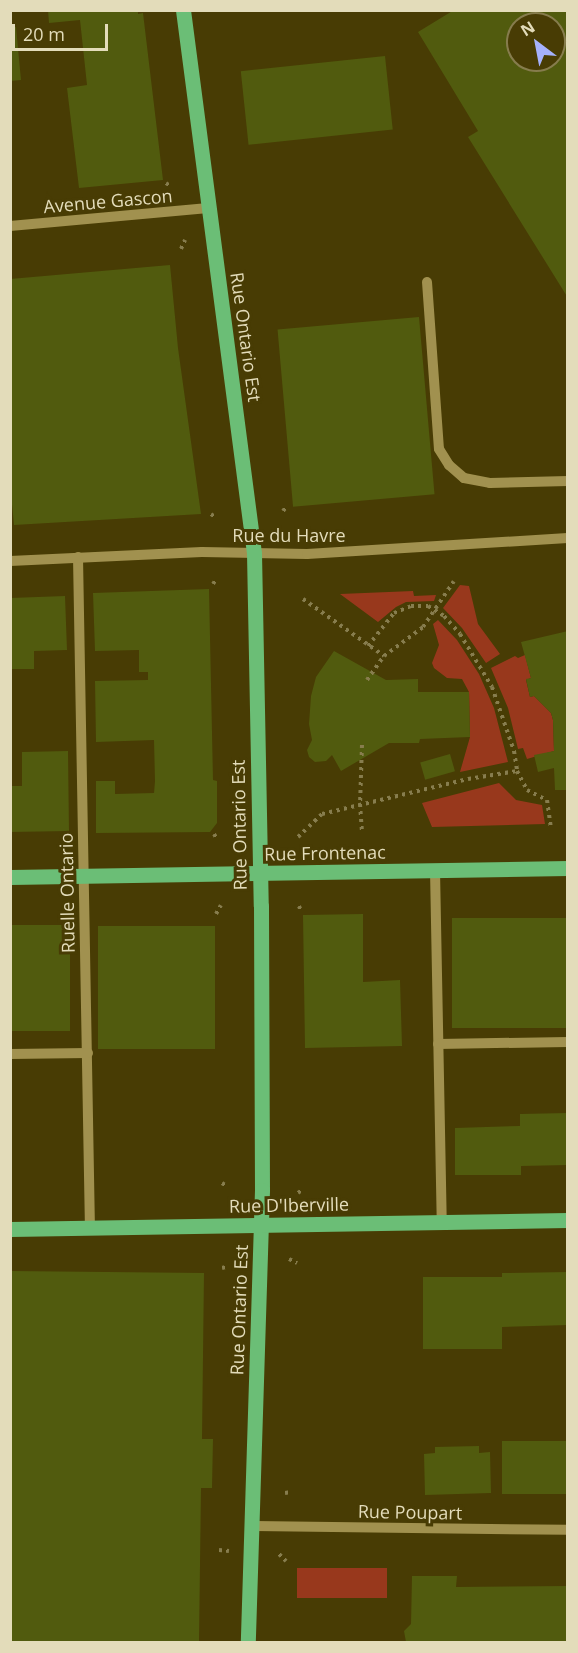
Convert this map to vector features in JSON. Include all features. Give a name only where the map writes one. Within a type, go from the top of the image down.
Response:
[{"type":"main road","name":"Rue Ontario Est","points":[[183,10],[208,208],[250,502],[254,553],[260,873],[261,1226],[248,1642]]},
{"type":"main road","name":"Rue Frontenac","points":[[10,877],[567,868]]},
{"type":"main road","name":"Rue D'Iberville","points":[[10,1229],[567,1220]]},
{"type":"street","name":"Avenue Gascon","points":[[10,226],[208,208]]},
{"type":"street","points":[[428,282],[439,449],[449,465],[464,478],[490,483],[567,481]]},
{"type":"street","name":"Rue du Havre","points":[[10,561],[202,552],[307,554],[567,538]]},
{"type":"street","name":"Ruelle Ontario","points":[[78,557],[90,1228]]},
{"type":"street","points":[[435,870],[442,1222]]},
{"type":"street","points":[[438,1044],[567,1042]]},
{"type":"street","points":[[10,1054],[88,1053]]},
{"type":"street","name":"Rue Poupart","points":[[252,1526],[567,1530]]},
{"type":"path","points":[[180,249],[185,240]]},
{"type":"path","points":[[283,511],[287,506]]},
{"type":"path","points":[[211,514],[216,518]]},
{"type":"path","points":[[367,680],[384,656],[423,627],[454,581]]},
{"type":"path","points":[[303,598],[384,656]]},
{"type":"path","points":[[368,646],[394,613],[411,606],[428,606],[460,634],[492,687],[514,751],[517,771],[527,790],[547,800],[551,829]]},
{"type":"path","points":[[362,745],[360,804],[363,830]]},
{"type":"path","points":[[298,837],[322,814],[468,779],[517,771]]},
{"type":"path","points":[[216,914],[221,905]]},
{"type":"path","points":[[222,1183],[228,1187]]},
{"type":"path","points":[[289,1259],[297,1263]]},
{"type":"path","points":[[222,1268],[229,1266]]},
{"type":"path","points":[[285,1493],[291,1492]]},
{"type":"path","points":[[279,1554],[286,1561]]},
{"type":"shaded area","points":[[460,585],[469,586],[478,624],[500,654],[486,663],[462,628],[443,608]]},
{"type":"shaded area","points":[[413,591],[414,596],[436,595],[434,601],[406,602],[378,622],[340,594]]},
{"type":"shaded area","points":[[438,620],[457,640],[479,674],[494,708],[508,762],[460,772],[470,737],[469,692],[462,679],[447,678],[434,668],[432,663],[439,645],[433,624]]},
{"type":"shaded area","points":[[525,655],[531,678],[526,680],[530,697],[534,696],[551,713],[554,751],[527,759],[523,748],[518,749],[508,708],[491,668],[515,656],[518,658]]},
{"type":"shaded area","points":[[499,783],[516,800],[542,805],[545,824],[432,827],[422,803]]},
{"type":"shaded area","points":[[297,1568],[387,1568],[387,1598],[297,1598]]},
{"type":"building","points":[[48,10],[138,10],[138,14],[143,13],[163,180],[79,188],[67,88],[87,85],[80,20],[49,23]]},
{"type":"building","points":[[454,10],[568,10],[568,298],[468,137],[478,131],[418,32]]},
{"type":"building","points":[[16,27],[21,80],[10,81],[10,28]]},
{"type":"building","points":[[385,56],[393,130],[249,145],[241,71]]},
{"type":"building","points":[[170,265],[178,348],[201,514],[14,525],[10,484],[10,279]]},
{"type":"building","points":[[419,317],[435,494],[293,507],[278,329]]},
{"type":"building","points":[[209,589],[213,780],[217,781],[217,823],[210,832],[96,833],[96,781],[115,781],[115,794],[154,793],[155,781],[154,740],[96,742],[95,681],[148,680],[148,672],[139,672],[139,650],[95,651],[93,593]]},
{"type":"building","points":[[65,596],[67,650],[34,651],[34,669],[10,669],[10,598]]},
{"type":"building","points":[[568,631],[568,790],[555,790],[554,768],[538,772],[534,755],[554,751],[553,720],[551,713],[534,696],[530,697],[526,679],[531,678],[521,642]]},
{"type":"building","points":[[334,651],[386,680],[418,679],[418,692],[469,692],[470,737],[420,739],[419,743],[389,743],[341,771],[332,755],[326,761],[315,762],[309,757],[307,750],[312,740],[309,724],[311,696],[316,677]]},
{"type":"building","points":[[68,751],[69,831],[10,832],[10,786],[22,786],[22,752]]},
{"type":"building","points":[[450,754],[455,771],[425,780],[420,763]]},
{"type":"building","points":[[363,914],[363,982],[400,980],[402,1046],[305,1048],[303,915]]},
{"type":"building","points":[[452,918],[568,918],[568,1028],[452,1028]]},
{"type":"building","points":[[10,925],[70,925],[70,1031],[10,1031]]},
{"type":"building","points":[[98,926],[215,926],[215,1049],[98,1049]]},
{"type":"building","points":[[568,1113],[568,1165],[521,1166],[521,1175],[455,1175],[455,1128],[520,1126],[520,1114]]},
{"type":"building","points":[[10,1271],[204,1273],[202,1439],[213,1439],[212,1488],[201,1488],[199,1642],[10,1642]]},
{"type":"building","points":[[568,1272],[568,1325],[502,1327],[502,1349],[423,1349],[423,1277],[502,1277],[502,1273]]},
{"type":"building","points":[[502,1441],[568,1441],[568,1494],[502,1494]]},
{"type":"building","points":[[479,1446],[479,1453],[490,1452],[491,1493],[425,1495],[424,1454],[435,1453],[435,1447]]},
{"type":"building","points":[[412,1576],[457,1576],[456,1587],[568,1586],[568,1642],[406,1642],[404,1631],[411,1624]]}]
